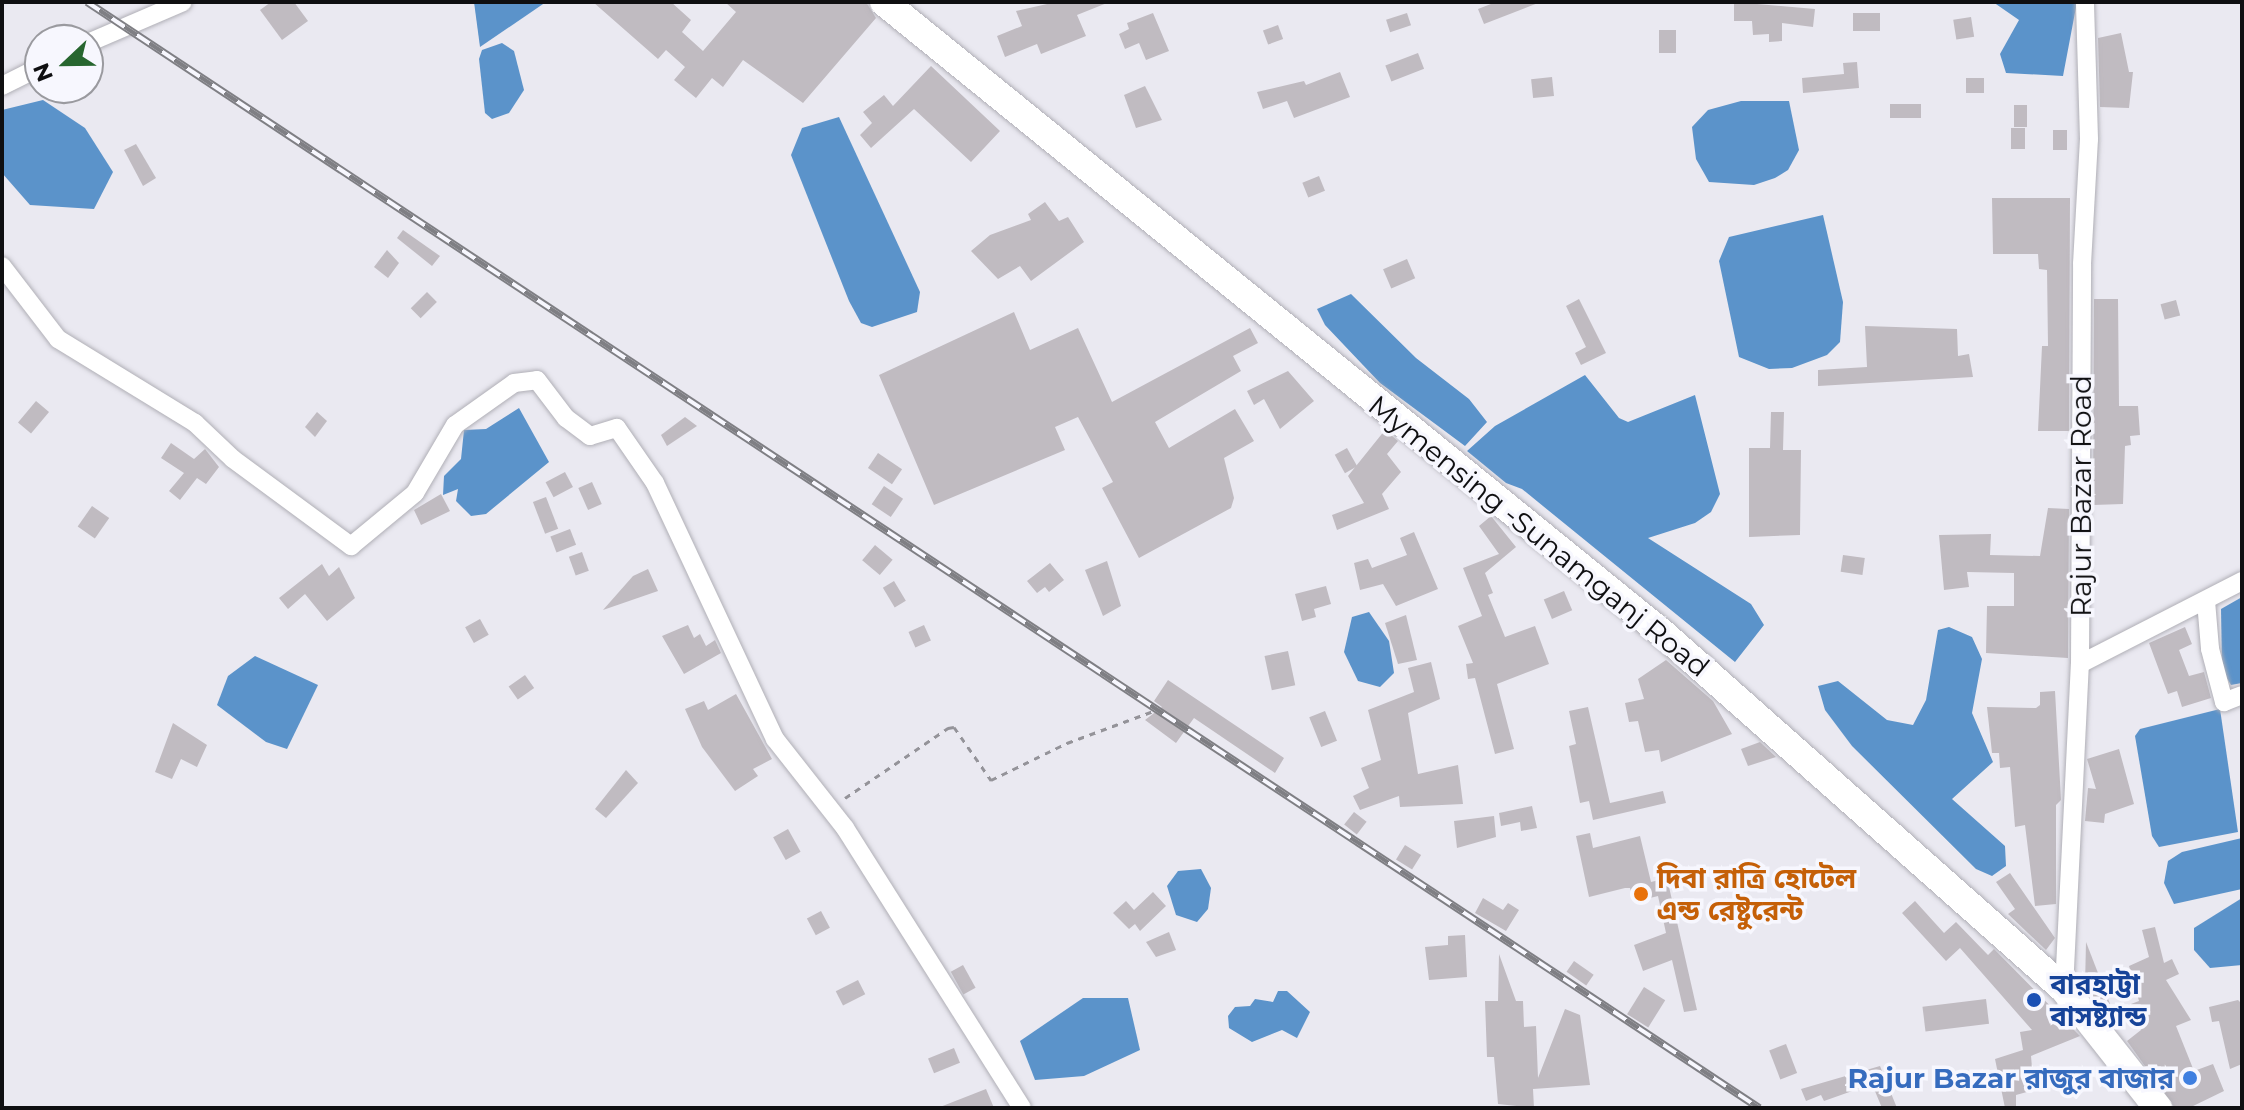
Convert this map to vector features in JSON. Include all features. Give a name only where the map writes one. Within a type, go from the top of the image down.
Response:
[{"type":"main road","name":"Mymensing -Sunamganj Road","points":[[884,2],[1661,632],[2064,989],[2158,1108]]},
{"type":"street","points":[[104,36],[183,2]]},
{"type":"street","name":"Rajur Bazar Road","points":[[2064,989],[2080,664],[2082,264],[2089,139],[2085,2]]},
{"type":"street","points":[[2,86],[24,75]]},
{"type":"street","points":[[2,266],[58,339],[195,423],[245,469],[351,546],[415,493],[455,425],[514,383],[537,380],[566,418],[590,436],[617,428],[655,483],[775,739],[870,865],[951,1002],[1022,1108]]},
{"type":"street","points":[[2080,664],[2242,581]]},
{"type":"street","points":[[2206,601],[2210,649],[2224,702],[2242,695]]},
{"type":"path","points":[[829,809],[948,728],[956,729],[987,777],[994,779],[1067,743],[1151,712]]},
{"type":"water","points":[[474,2],[546,2],[480,47]]},
{"type":"water","points":[[1993,2],[2077,2],[2063,76],[2006,73],[2000,54],[2019,20]]},
{"type":"water","points":[[502,43],[514,51],[524,90],[509,113],[492,119],[485,113],[479,59],[482,50]]},
{"type":"water","points":[[1741,101],[1789,101],[1799,150],[1788,170],[1775,178],[1754,185],[1709,182],[1696,159],[1692,127],[1708,110]]},
{"type":"water","points":[[27,104],[49,104],[85,128],[113,172],[94,209],[30,205],[2,173],[2,110]]},
{"type":"water","points":[[839,117],[920,292],[917,312],[872,327],[861,323],[849,301],[791,155],[802,128]]},
{"type":"water","points":[[1823,215],[1843,302],[1840,342],[1827,355],[1792,368],[1769,369],[1739,357],[1719,261],[1729,237]]},
{"type":"water","points":[[1351,294],[1416,358],[1469,399],[1487,422],[1465,446],[1380,383],[1325,325],[1317,309]]},
{"type":"water","points":[[1585,375],[1619,418],[1628,422],[1695,395],[1720,494],[1711,512],[1695,523],[1648,538],[1751,604],[1764,625],[1735,662],[1522,489],[1506,483],[1467,451],[1495,426]]},
{"type":"water","points":[[519,408],[549,462],[486,514],[471,516],[456,501],[458,489],[443,495],[444,476],[461,459],[464,430],[486,429]]},
{"type":"water","points":[[2242,597],[2242,683],[2231,685],[2222,670],[2221,609]]},
{"type":"water","points":[[1369,612],[1389,641],[1394,673],[1380,687],[1358,681],[1344,652],[1352,617]]},
{"type":"water","points":[[1949,627],[1972,637],[1982,659],[1972,713],[1993,762],[1952,799],[2005,846],[2006,866],[1992,876],[1976,869],[1852,746],[1825,710],[1818,686],[1838,681],[1887,720],[1913,725],[1926,700],[1938,630]]},
{"type":"water","points":[[255,656],[318,685],[287,749],[266,742],[217,705],[228,676]]},
{"type":"water","points":[[2220,709],[2238,832],[2159,847],[2152,836],[2135,736],[2140,729]]},
{"type":"water","points":[[2242,838],[2242,889],[2174,904],[2164,883],[2168,861],[2182,852]]},
{"type":"water","points":[[1201,869],[1211,888],[1208,909],[1197,922],[1176,915],[1167,886],[1178,871]]},
{"type":"water","points":[[2242,898],[2242,965],[2210,968],[2194,950],[2194,928]]},
{"type":"water","points":[[1278,991],[1287,991],[1310,1012],[1297,1038],[1282,1030],[1252,1042],[1229,1028],[1228,1016],[1235,1007],[1250,1006],[1255,999],[1273,1002]]},
{"type":"water","points":[[1083,998],[1128,998],[1140,1050],[1084,1076],[1035,1080],[1020,1041]]},
{"type":"building","points":[[271,2],[294,2],[308,21],[282,40],[260,10]]},
{"type":"building","points":[[593,2],[671,2],[691,20],[682,32],[703,51],[736,12],[725,2],[866,2],[876,18],[803,103],[743,60],[723,87],[712,78],[696,98],[674,80],[685,67],[666,50],[658,59]]},
{"type":"building","points":[[1056,2],[1107,3],[1077,15],[1086,36],[1041,54],[1037,44],[1005,57],[997,36],[1022,26],[1016,11]]},
{"type":"building","points":[[1496,2],[1538,3],[1484,24],[1478,9]]},
{"type":"building","points":[[1734,2],[1815,9],[1813,27],[1782,23],[1782,41],[1769,42],[1769,34],[1753,35],[1752,21],[1734,21]]},
{"type":"building","points":[[1153,13],[1169,51],[1146,60],[1139,43],[1125,49],[1119,34],[1129,29],[1127,23]]},
{"type":"building","points":[[1407,13],[1411,25],[1390,32],[1386,20]]},
{"type":"building","points":[[1853,13],[1880,13],[1880,31],[1853,31]]},
{"type":"building","points":[[1971,17],[1974,37],[1956,40],[1953,20]]},
{"type":"building","points":[[1278,25],[1283,39],[1268,45],[1263,30]]},
{"type":"building","points":[[1659,30],[1676,30],[1676,53],[1659,53]]},
{"type":"building","points":[[2121,33],[2129,72],[2133,72],[2129,108],[2100,107],[2098,38]]},
{"type":"building","points":[[1418,53],[1424,69],[1391,81],[1385,66]]},
{"type":"building","points":[[1857,62],[1859,88],[1803,93],[1802,78],[1844,74],[1843,63]]},
{"type":"building","points":[[931,66],[1000,131],[971,162],[914,109],[871,148],[860,135],[872,123],[863,112],[884,95],[893,106]]},
{"type":"building","points":[[1340,72],[1350,97],[1294,118],[1287,101],[1263,109],[1257,92],[1304,81],[1306,85]]},
{"type":"building","points":[[1552,77],[1554,96],[1533,98],[1531,79]]},
{"type":"building","points":[[1966,78],[1984,78],[1984,93],[1966,93]]},
{"type":"building","points":[[1145,86],[1162,120],[1136,128],[1124,95]]},
{"type":"building","points":[[1890,104],[1921,104],[1921,118],[1890,118]]},
{"type":"building","points":[[2014,105],[2027,105],[2027,127],[2014,127]]},
{"type":"building","points":[[2011,128],[2025,128],[2025,149],[2011,149]]},
{"type":"building","points":[[2053,130],[2067,130],[2067,150],[2053,150]]},
{"type":"building","points":[[136,144],[156,178],[143,186],[124,150]]},
{"type":"building","points":[[1319,176],[1325,191],[1308,198],[1302,183]]},
{"type":"building","points":[[1992,198],[2070,198],[2069,431],[2038,431],[2042,346],[2048,346],[2047,270],[2039,269],[2038,254],[1993,254]]},
{"type":"building","points":[[1045,202],[1059,221],[1068,217],[1084,242],[1031,281],[1020,266],[998,279],[971,251],[990,235],[1031,220],[1028,214]]},
{"type":"building","points":[[403,230],[440,256],[432,266],[397,238]]},
{"type":"building","points":[[387,250],[399,263],[388,278],[374,267]]},
{"type":"building","points":[[1407,259],[1415,278],[1391,288],[1383,269]]},
{"type":"building","points":[[427,292],[437,302],[421,318],[411,308]]},
{"type":"building","points":[[1579,299],[1606,353],[1581,365],[1575,353],[1586,347],[1566,306]]},
{"type":"building","points":[[2094,299],[2118,299],[2119,406],[2138,406],[2140,435],[2130,436],[2131,445],[2125,446],[2123,504],[2093,505]]},
{"type":"building","points":[[2176,300],[2180,315],[2165,320],[2161,304]]},
{"type":"building","points":[[1014,312],[1030,350],[1078,328],[1112,402],[1250,328],[1258,343],[1233,356],[1241,371],[1155,422],[1169,448],[1235,409],[1254,441],[1224,458],[1234,498],[1231,508],[1139,558],[1102,488],[1113,482],[1078,417],[1055,427],[1065,450],[934,505],[879,375]]},
{"type":"building","points":[[1865,326],[1957,329],[1958,356],[1969,354],[1973,377],[1818,386],[1818,370],[1867,367]]},
{"type":"building","points":[[1288,371],[1314,401],[1280,429],[1264,399],[1254,405],[1247,391]]},
{"type":"building","points":[[36,401],[49,412],[31,433],[18,422]]},
{"type":"building","points":[[317,412],[327,421],[315,437],[305,427]]},
{"type":"building","points":[[1771,412],[1784,412],[1783,450],[1801,450],[1800,535],[1749,537],[1749,448],[1770,448]]},
{"type":"building","points":[[685,417],[697,426],[667,446],[661,435]]},
{"type":"building","points":[[1385,430],[1398,441],[1387,454],[1401,472],[1382,494],[1389,509],[1337,530],[1332,515],[1364,503],[1348,476]]},
{"type":"building","points":[[171,443],[194,459],[205,449],[219,467],[206,484],[197,478],[180,500],[169,491],[184,473],[161,458]]},
{"type":"building","points":[[1347,448],[1357,466],[1345,473],[1335,455]]},
{"type":"building","points":[[878,453],[902,469],[892,484],[868,468]]},
{"type":"building","points":[[565,472],[573,487],[554,497],[546,482]]},
{"type":"building","points":[[592,482],[602,504],[588,510],[578,488]]},
{"type":"building","points":[[884,486],[903,499],[891,517],[872,504]]},
{"type":"building","points":[[441,494],[450,511],[421,525],[414,510]]},
{"type":"building","points":[[546,497],[558,529],[545,534],[533,502]]},
{"type":"building","points":[[92,506],[109,518],[95,539],[78,526]]},
{"type":"building","points":[[2048,508],[2069,509],[2068,658],[1986,653],[1987,606],[2014,606],[2014,573],[1967,572],[1969,587],[1944,590],[1939,535],[1991,534],[1990,555],[2040,556]]},
{"type":"building","points":[[1491,516],[1516,547],[1485,573],[1493,593],[1488,595],[1505,637],[1535,626],[1549,664],[1497,684],[1514,749],[1495,754],[1475,678],[1468,679],[1466,664],[1473,663],[1458,626],[1482,616],[1463,568],[1499,554],[1479,526]]},
{"type":"building","points":[[570,529],[576,545],[556,552],[550,537]]},
{"type":"building","points":[[1414,532],[1438,589],[1396,606],[1383,584],[1360,590],[1354,563],[1368,559],[1372,568],[1407,555],[1400,538]]},
{"type":"building","points":[[875,545],[893,560],[880,575],[862,560]]},
{"type":"building","points":[[582,552],[589,571],[576,576],[569,557]]},
{"type":"building","points":[[1843,555],[1865,558],[1862,575],[1841,572]]},
{"type":"building","points":[[1107,561],[1121,606],[1103,616],[1085,570]]},
{"type":"building","points":[[1050,563],[1064,580],[1049,592],[1045,587],[1037,593],[1027,581]]},
{"type":"building","points":[[322,564],[329,576],[339,567],[355,598],[327,621],[305,594],[288,609],[279,598]]},
{"type":"building","points":[[648,569],[658,591],[603,610],[633,576]]},
{"type":"building","points":[[894,581],[906,601],[895,607],[883,588]]},
{"type":"building","points":[[1326,586],[1331,604],[1314,609],[1316,617],[1302,621],[1295,594]]},
{"type":"building","points":[[1564,591],[1572,610],[1552,619],[1544,600]]},
{"type":"building","points":[[1406,615],[1417,660],[1398,664],[1385,623]]},
{"type":"building","points":[[480,619],[489,635],[474,643],[465,627]]},
{"type":"building","points":[[688,625],[694,638],[700,634],[706,646],[715,640],[721,653],[684,674],[662,636]]},
{"type":"building","points":[[924,625],[931,641],[915,647],[908,632]]},
{"type":"building","points":[[2185,627],[2192,644],[2179,650],[2189,676],[2204,672],[2211,698],[2182,707],[2177,691],[2168,694],[2149,643]]},
{"type":"building","points":[[1288,651],[1295,685],[1272,690],[1265,656]]},
{"type":"building","points":[[1666,660],[1713,701],[1732,734],[1661,762],[1659,750],[1645,752],[1638,721],[1629,722],[1625,703],[1644,699],[1638,679]]},
{"type":"building","points":[[1431,662],[1440,699],[1408,713],[1418,774],[1458,765],[1463,804],[1400,807],[1399,796],[1360,810],[1353,796],[1369,788],[1361,768],[1381,760],[1368,710],[1414,692],[1408,668]]},
{"type":"building","points":[[525,675],[534,688],[518,700],[509,686]]},
{"type":"building","points":[[1168,680],[1284,758],[1275,773],[1194,718],[1176,743],[1145,720],[1162,707],[1154,701]]},
{"type":"building","points":[[2055,691],[2061,800],[2056,805],[2056,904],[2035,906],[2025,825],[2015,827],[2010,767],[2000,768],[1999,753],[1992,753],[1987,707],[2036,708],[2040,705],[2040,692]]},
{"type":"building","points":[[736,694],[772,759],[753,769],[758,776],[735,791],[702,747],[685,709],[704,701],[708,710]]},
{"type":"building","points":[[1588,707],[1610,803],[1663,791],[1666,803],[1593,820],[1589,801],[1580,803],[1569,746],[1576,744],[1569,711]]},
{"type":"building","points":[[1325,711],[1337,741],[1321,747],[1309,717]]},
{"type":"building","points":[[173,723],[207,745],[197,767],[181,759],[172,779],[155,772]]},
{"type":"building","points":[[1760,742],[1776,757],[1748,766],[1741,749]]},
{"type":"building","points":[[2119,749],[2134,804],[2105,814],[2104,823],[2085,821],[2088,788],[2096,789],[2087,759]]},
{"type":"building","points":[[626,770],[638,783],[606,818],[595,809]]},
{"type":"building","points":[[1532,806],[1537,828],[1521,831],[1520,822],[1501,826],[1499,813]]},
{"type":"building","points":[[1354,812],[1367,822],[1357,834],[1344,825]]},
{"type":"building","points":[[1494,816],[1496,837],[1457,848],[1454,821]]},
{"type":"building","points":[[788,829],[801,852],[786,860],[773,837]]},
{"type":"building","points":[[1590,833],[1593,848],[1640,836],[1651,882],[1667,878],[1697,1010],[1684,1012],[1672,960],[1643,971],[1634,945],[1666,933],[1658,896],[1634,902],[1630,888],[1625,888],[1589,897],[1576,836]]},
{"type":"building","points":[[1405,845],[1421,855],[1412,869],[1396,859]]},
{"type":"building","points":[[2010,873],[2055,938],[2046,950],[2008,914],[2015,909],[1996,882]]},
{"type":"building","points":[[1153,892],[1166,906],[1140,931],[1135,924],[1129,929],[1113,913],[1126,901],[1134,910]]},
{"type":"building","points":[[1483,898],[1503,910],[1508,903],[1519,910],[1506,931],[1475,913]]},
{"type":"building","points":[[1915,901],[1944,933],[1956,922],[1988,955],[1994,949],[2080,1036],[2031,1056],[2034,1090],[2016,1095],[2016,1108],[2005,1108],[1995,1059],[2023,1050],[2020,1032],[2032,1030],[1960,948],[1946,961],[1902,913]]},
{"type":"building","points":[[821,911],[830,928],[816,935],[807,919]]},
{"type":"building","points":[[2155,927],[2164,963],[2172,959],[2179,974],[2166,980],[2191,1020],[2176,1026],[2194,1071],[2213,1064],[2224,1091],[2189,1108],[2175,1108],[2127,1041],[2141,1030],[2131,1004],[2139,1001],[2129,966],[2149,957],[2142,930]]},
{"type":"building","points":[[1169,932],[1176,950],[1156,957],[1146,942]]},
{"type":"building","points":[[1465,935],[1467,977],[1429,980],[1425,947],[1448,945],[1448,936]]},
{"type":"building","points":[[2086,942],[2110,1004],[2101,1008],[2085,986]]},
{"type":"building","points":[[1499,954],[1516,1001],[1523,1001],[1524,1027],[1536,1026],[1538,1078],[1565,1009],[1580,1015],[1590,1085],[1533,1089],[1534,1108],[1498,1104],[1494,1057],[1487,1057],[1485,1001],[1498,1001]]},
{"type":"building","points":[[1574,961],[1594,975],[1586,985],[1567,972]]},
{"type":"building","points":[[963,965],[976,988],[963,995],[951,972]]},
{"type":"building","points":[[858,980],[865,994],[843,1006],[836,991]]},
{"type":"building","points":[[1644,987],[1665,1000],[1648,1027],[1627,1014]]},
{"type":"building","points":[[1986,999],[1989,1024],[1926,1032],[1922,1007]]},
{"type":"building","points":[[2238,1000],[2242,1004],[2242,1064],[2230,1069],[2219,1021],[2212,1022],[2209,1007]]},
{"type":"building","points":[[1786,1044],[1797,1073],[1780,1079],[1769,1050]]},
{"type":"building","points":[[954,1048],[960,1063],[934,1073],[928,1058]]},
{"type":"building","points":[[1880,1066],[1897,1108],[1882,1108],[1872,1084],[1824,1101],[1821,1095],[1806,1101],[1801,1089]]},
{"type":"building","points":[[986,1089],[994,1108],[940,1108],[940,1107]]},
{"type":"railway","points":[[87,2],[1759,1108]]},
{"type":"place","name":"দিবা রাত্রি হোটেল এন্ড রেষ্টুরেন্ট","points":[[1641,894]]},
{"type":"place","name":"বারহাট্টা বাসষ্ট্যান্ড","points":[[2034,1000]]},
{"type":"place","name":"Rajur Bazar রাজুর বাজার","points":[[2190,1078]]}]
